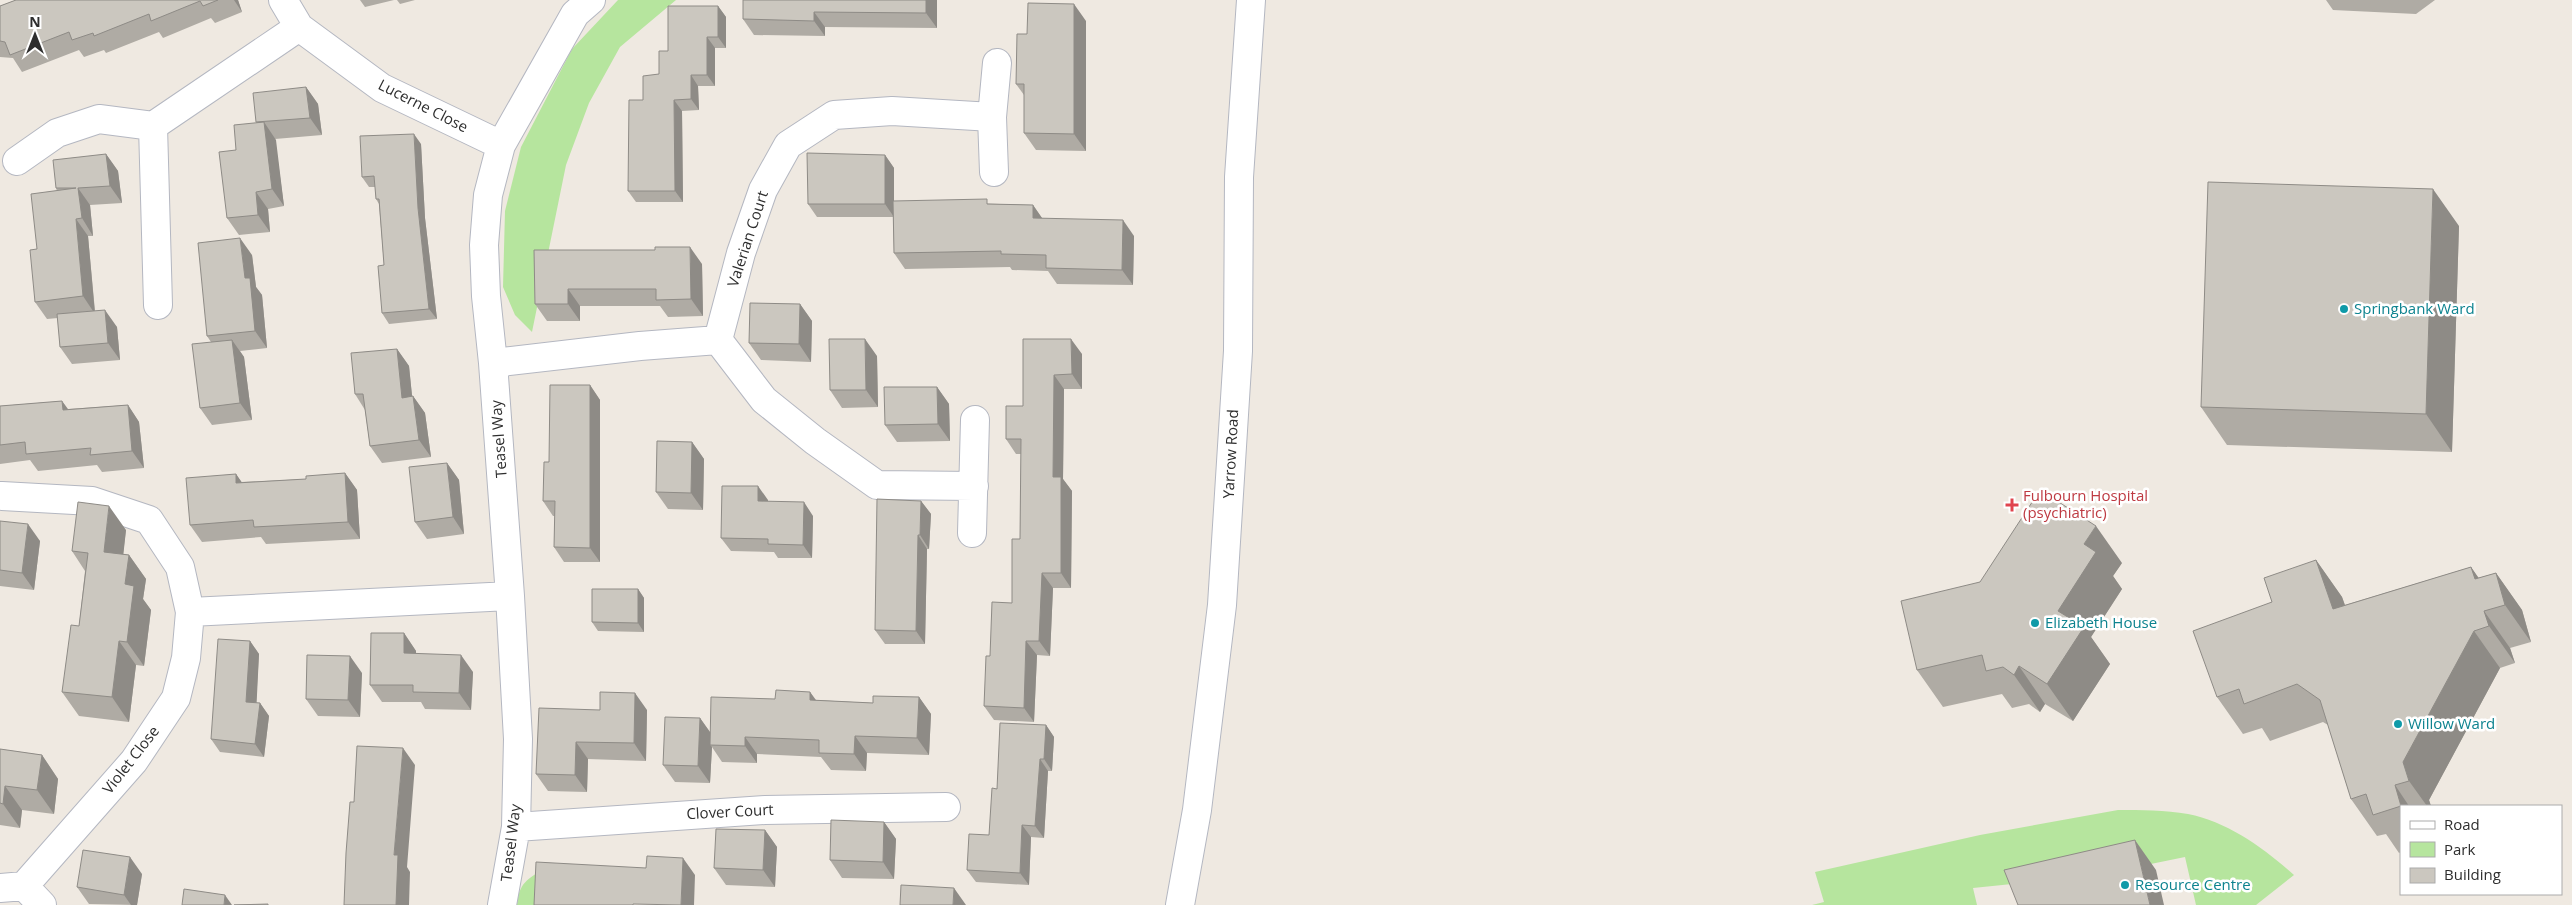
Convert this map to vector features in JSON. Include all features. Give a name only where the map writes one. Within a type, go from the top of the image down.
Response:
[{"type":"street","name":"Lucerne Close","points":[[283,0],[299,27],[382,88],[501,145]]},
{"type":"street","name":"Teasel Way","points":[[502,905],[516,827],[518,739],[510,596],[493,363],[486,296],[484,245],[488,195],[501,145],[575,14],[591,0]]},
{"type":"street","name":"Yarrow Road","points":[[1180,905],[1197,810],[1222,605],[1238,351],[1239,177],[1251,0]]},
{"type":"street","points":[[17,161],[57,133],[99,119],[153,126],[299,27]]},
{"type":"street","points":[[994,172],[992,117],[997,63]]},
{"type":"street","name":"Valerian Court","points":[[718,340],[741,253],[760,198],[788,145],[834,115],[892,111],[992,117]]},
{"type":"street","points":[[153,126],[158,305]]},
{"type":"street","points":[[493,363],[640,346],[718,340],[764,400],[815,442],[877,485],[974,486]]},
{"type":"street","points":[[972,533],[975,420]]},
{"type":"street","name":"Violet Close","points":[[2,496],[92,501],[149,520],[180,567],[190,612],[186,658],[176,698],[134,761],[22,893]]},
{"type":"street","points":[[190,612],[510,596]]},
{"type":"street","name":"Clover Court","points":[[516,827],[765,810],[946,807]]},
{"type":"green space","points":[[618,0],[676,0],[620,47],[589,103],[566,165],[532,332],[515,315],[503,287],[505,211],[521,147],[572,49]]},
{"type":"green space","points":[[2118,810],[2153,810],[2188,814],[2217,823],[2245,837],[2294,875],[2256,905],[2196,905],[2185,857],[2092,876],[1973,888],[1977,905],[1812,905],[1824,902],[1815,872],[1980,835]]},
{"type":"green space","points":[[546,868],[545,905],[517,905],[520,891],[525,882]]},
{"type":"building","points":[[16,0],[218,0],[203,6],[200,1],[151,21],[149,14],[94,36],[93,33],[72,40],[69,32],[10,55],[5,42],[0,41],[0,6]]},
{"type":"building","points":[[743,0],[926,0],[926,13],[814,12],[814,21],[743,19]]},
{"type":"building","points":[[1028,3],[1074,4],[1074,134],[1024,133],[1024,84],[1016,84],[1017,34],[1027,34]]},
{"type":"building","points":[[668,6],[718,6],[718,37],[707,37],[707,75],[691,75],[691,99],[674,100],[675,191],[628,191],[629,100],[643,100],[643,76],[659,74],[659,51],[668,51]]},
{"type":"building","points":[[306,87],[310,118],[256,122],[253,93]]},
{"type":"building","points":[[264,122],[272,189],[256,192],[258,215],[227,218],[219,152],[236,150],[234,125]]},
{"type":"building","points":[[414,134],[418,208],[429,309],[382,313],[378,266],[384,265],[379,199],[376,199],[374,176],[362,177],[360,136]]},
{"type":"building","points":[[807,153],[885,155],[885,204],[808,204]]},
{"type":"building","points":[[106,154],[110,186],[78,188],[82,218],[76,219],[83,296],[35,302],[30,250],[37,249],[31,194],[76,188],[56,188],[53,160]]},
{"type":"building","name":"Springbank Ward","points":[[2208,182],[2433,189],[2426,414],[2201,407]]},
{"type":"building","points":[[987,199],[987,204],[1033,205],[1033,218],[1123,220],[1122,270],[1046,268],[1046,255],[1001,254],[1001,251],[894,253],[893,201]]},
{"type":"building","points":[[240,238],[245,278],[250,278],[255,331],[207,336],[198,243]]},
{"type":"building","points":[[655,247],[690,247],[691,299],[656,300],[656,289],[568,289],[568,304],[535,304],[534,250],[655,250]]},
{"type":"building","points":[[750,303],[800,304],[799,344],[749,343]]},
{"type":"building","points":[[105,310],[108,343],[60,347],[57,314]]},
{"type":"building","points":[[829,339],[865,339],[866,390],[830,390]]},
{"type":"building","points":[[1023,339],[1071,339],[1072,374],[1054,375],[1053,477],[1061,477],[1061,573],[1042,573],[1039,641],[1026,641],[1024,708],[984,706],[986,656],[990,656],[992,602],[1012,603],[1012,539],[1020,539],[1021,439],[1006,439],[1006,406],[1023,406]]},
{"type":"building","points":[[232,340],[240,403],[200,408],[192,344]]},
{"type":"building","points":[[397,349],[402,398],[413,396],[419,440],[370,446],[363,394],[355,394],[351,353]]},
{"type":"building","points":[[550,385],[590,385],[590,548],[554,547],[555,501],[543,501],[544,462],[549,462]]},
{"type":"building","points":[[884,387],[937,387],[938,424],[885,425]]},
{"type":"building","points":[[62,401],[63,410],[128,405],[132,451],[90,455],[91,448],[26,454],[25,442],[0,445],[0,406]]},
{"type":"building","points":[[657,441],[692,442],[691,493],[656,492]]},
{"type":"building","points":[[447,463],[453,517],[415,522],[409,467]]},
{"type":"building","points":[[345,473],[348,522],[254,527],[253,520],[190,525],[186,478],[236,474],[236,483],[306,479],[306,476]]},
{"type":"building","points":[[722,486],[758,486],[758,501],[804,502],[803,545],[768,544],[768,539],[721,538]]},
{"type":"building","points":[[2040,490],[2096,526],[2084,544],[2096,552],[2058,611],[2084,627],[2047,684],[2019,666],[2014,675],[2003,667],[1986,671],[1982,655],[1917,670],[1901,601],[1980,582]]},
{"type":"building","points":[[877,499],[921,501],[920,535],[918,535],[916,631],[875,630]]},
{"type":"building","points":[[78,502],[109,506],[104,552],[129,555],[125,584],[134,586],[127,642],[119,641],[112,697],[62,692],[71,625],[79,626],[88,553],[72,551]]},
{"type":"building","points":[[0,521],[28,524],[22,573],[0,570]]},
{"type":"building","name":"Willow Ward","points":[[2316,560],[2333,609],[2471,567],[2475,579],[2496,573],[2505,605],[2484,611],[2489,626],[2474,631],[2403,762],[2409,781],[2395,785],[2400,806],[2373,815],[2366,794],[2351,799],[2320,700],[2297,684],[2244,704],[2239,689],[2217,697],[2193,631],[2272,602],[2264,578]]},
{"type":"building","points":[[592,589],[638,589],[638,623],[592,622]]},
{"type":"building","points":[[371,633],[404,633],[404,653],[461,655],[459,693],[413,692],[413,685],[370,685]]},
{"type":"building","points":[[218,639],[250,641],[246,702],[260,703],[255,744],[211,739]]},
{"type":"building","points":[[307,655],[350,656],[348,700],[306,699]]},
{"type":"building","points":[[776,690],[810,692],[810,700],[873,703],[873,696],[919,697],[917,738],[855,736],[854,754],[819,753],[819,740],[745,737],[745,746],[710,745],[711,697],[775,699]]},
{"type":"building","points":[[600,692],[635,693],[634,743],[576,742],[575,775],[536,774],[539,708],[600,710]]},
{"type":"building","points":[[665,717],[700,718],[698,766],[663,765]]},
{"type":"building","points":[[1000,723],[1046,725],[1044,759],[1040,759],[1035,826],[1022,825],[1020,873],[967,870],[969,834],[989,835],[992,788],[997,789]]},
{"type":"building","points":[[357,746],[403,748],[394,855],[398,855],[396,905],[344,905],[350,802],[354,802]]},
{"type":"building","points":[[0,749],[42,755],[37,790],[5,786],[3,804],[0,803]]},
{"type":"building","points":[[831,820],[884,822],[883,862],[830,860]]},
{"type":"building","points":[[716,829],[765,830],[763,870],[714,868]]},
{"type":"building","points":[[2135,840],[2150,905],[2018,905],[2004,870]]},
{"type":"building","points":[[83,850],[130,857],[124,895],[77,887]]},
{"type":"building","points":[[647,856],[683,858],[681,905],[534,905],[536,862],[646,868]]},
{"type":"building","points":[[901,885],[954,888],[953,905],[900,905]]},
{"type":"building","points":[[184,889],[225,895],[224,905],[182,905]]},
{"type":"building","points":[[268,904],[268,905],[234,905]]},
{"type":"place","name":"Springbank Ward","points":[[2344,309]]},
{"type":"place","name":"Fulbourn Hospital (psychiatric)","points":[[2012,505]]},
{"type":"place","name":"Elizabeth House","points":[[2035,623]]},
{"type":"place","name":"Willow Ward","points":[[2398,724]]},
{"type":"place","name":"Resource Centre","points":[[2125,885]]}]
